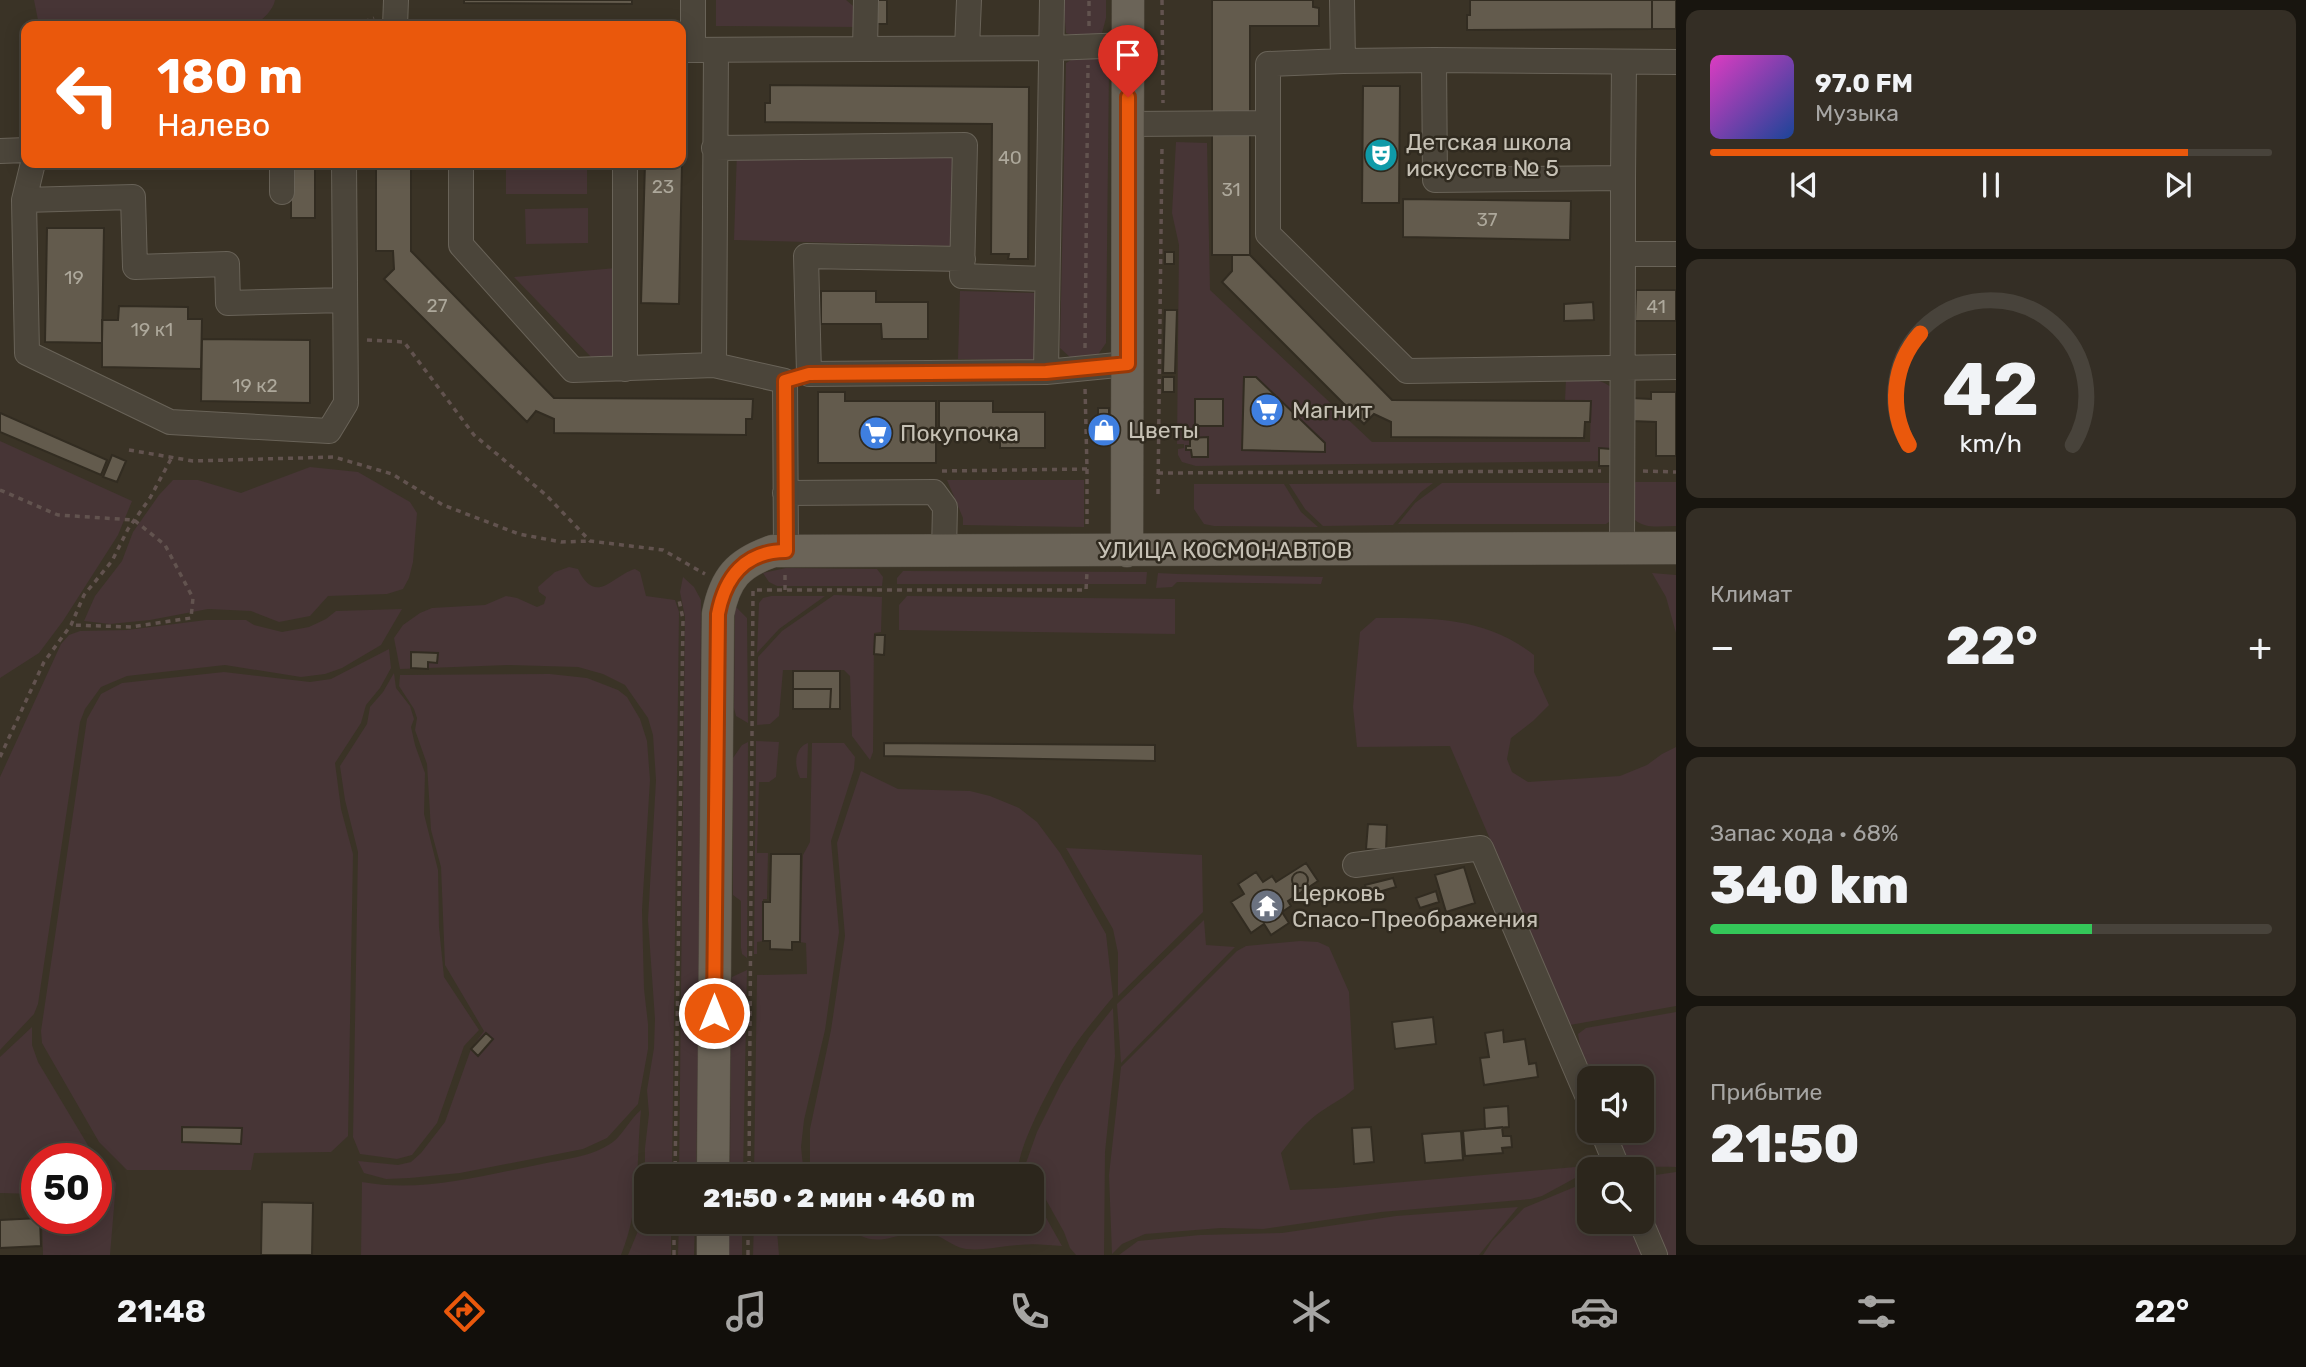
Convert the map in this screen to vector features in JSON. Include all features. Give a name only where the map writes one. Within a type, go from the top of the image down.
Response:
[{"type":"main road","points":[[1127,551],[1128,0]]},
{"type":"main road","name":"УЛИЦА КОСМОНАВТОВ","points":[[779,551],[1676,548]]},
{"type":"main road","points":[[713,1164],[718,614],[726,585],[744,565],[757,556],[779,551]]},
{"type":"main road","points":[[713,1234],[713,1255]]},
{"type":"lane","points":[[395,21],[396,0]]},
{"type":"lane","points":[[693,0],[696,50],[714,148],[714,365]]},
{"type":"lane","points":[[865,49],[866,0]]},
{"type":"lane","points":[[967,48],[969,0]]},
{"type":"lane","points":[[1046,372],[1052,0]]},
{"type":"lane","points":[[1342,0],[1343,61]]},
{"type":"lane","points":[[696,50],[1051,48],[1128,45]]},
{"type":"lane","points":[[1434,60],[1435,180],[1623,178]]},
{"type":"lane","points":[[1676,62],[1434,60],[1268,64],[1268,234],[1407,371],[1676,367]]},
{"type":"lane","points":[[1622,548],[1624,62]]},
{"type":"lane","points":[[1128,124],[1268,123]]},
{"type":"lane","points":[[714,148],[965,145],[962,276],[1047,279]]},
{"type":"lane","points":[[0,151],[21,150]]},
{"type":"lane","points":[[32,168],[24,200],[27,353],[170,422],[329,431],[346,403],[344,168]]},
{"type":"lane","points":[[282,168],[282,191]]},
{"type":"lane","points":[[461,168],[461,245],[573,370],[714,365],[785,381],[809,374],[1046,372],[1128,364]]},
{"type":"lane","points":[[625,168],[625,369]]},
{"type":"lane","points":[[24,200],[133,197],[135,267],[227,264],[228,303],[345,300]]},
{"type":"lane","points":[[1623,254],[1676,254]]},
{"type":"lane","points":[[809,374],[806,256],[963,259]]},
{"type":"lane","points":[[779,551],[785,493],[785,381]]},
{"type":"lane","points":[[785,493],[934,492],[944,507],[944,551]]},
{"type":"lane","points":[[1355,865],[1482,848],[1577,1072]]},
{"type":"lane","points":[[1646,1234],[1655,1255]]},
{"type":"path","points":[[749,1164],[753,590],[1086,590],[1084,367],[1089,0]]},
{"type":"path","points":[[1158,494],[1162,0]]},
{"type":"path","points":[[345,338],[404,342],[474,435],[546,495],[590,541]]},
{"type":"path","points":[[128,450],[193,461],[334,457],[392,474],[443,505],[519,534],[561,542],[590,541],[663,550],[726,585]]},
{"type":"path","points":[[0,757],[44,662],[71,625],[84,596],[112,561],[172,457]]},
{"type":"path","points":[[936,471],[1087,469]]},
{"type":"path","points":[[1158,473],[1676,472]]},
{"type":"path","points":[[0,490],[58,515],[134,520],[165,545],[193,598],[191,618],[131,627],[71,625]]},
{"type":"path","points":[[675,1164],[682,618],[679,600]]},
{"type":"path","points":[[674,1234],[674,1255]]},
{"type":"path","points":[[748,1234],[748,1255]]},
{"type":"shaded area","points":[[34,0],[275,0],[270,11],[259,21],[38,20]]},
{"type":"shaded area","points":[[716,0],[846,0],[858,10],[857,27],[716,26]]},
{"type":"shaded area","points":[[1063,0],[1106,0],[1106,18],[1102,33],[1084,39],[1066,33]]},
{"type":"shaded area","points":[[1078,56],[1101,57],[1109,66],[1106,343],[1097,356],[1071,358],[1060,348],[1066,63]]},
{"type":"shaded area","points":[[1176,142],[1207,143],[1210,290],[1372,442],[1590,442],[1591,402],[1565,401],[1566,379],[1590,379],[1612,388],[1614,461],[1196,466],[1182,462],[1178,449],[1184,448],[1184,444],[1177,444],[1179,245],[1172,213]]},
{"type":"shaded area","points":[[737,151],[954,157],[951,246],[734,240]]},
{"type":"shaded area","points":[[506,168],[587,168],[587,194],[506,194]]},
{"type":"shaded area","points":[[588,208],[588,243],[526,244],[525,209]]},
{"type":"shaded area","points":[[616,268],[620,356],[592,358],[514,277]]},
{"type":"shaded area","points":[[960,291],[1039,293],[1037,361],[958,359]]},
{"type":"shaded area","points":[[0,441],[132,501],[118,535],[63,621],[39,653],[0,678]]},
{"type":"shaded area","points":[[310,467],[358,472],[410,502],[417,513],[413,562],[403,589],[387,594],[328,596],[310,616],[279,622],[251,611],[208,609],[110,624],[84,621],[95,596],[122,561],[133,532],[173,480],[198,480],[241,493]]},
{"type":"shaded area","points":[[947,480],[1084,480],[1084,527],[963,525],[963,518]]},
{"type":"shaded area","points":[[1676,482],[1676,526],[1647,526],[1632,517],[1632,483]]},
{"type":"shaded area","points":[[1433,483],[1421,492],[1393,525],[1323,526],[1305,509],[1289,484]]},
{"type":"shaded area","points":[[1442,483],[1617,483],[1612,520],[1606,524],[1398,524],[1415,503]]},
{"type":"shaded area","points":[[1194,484],[1284,484],[1301,512],[1318,527],[1204,524],[1194,509]]},
{"type":"shaded area","points":[[569,567],[578,569],[591,586],[598,587],[605,586],[635,569],[640,572],[646,596],[675,600],[679,612],[672,1164],[645,1164],[649,1114],[647,1090],[654,1048],[655,1019],[648,920],[656,780],[653,735],[648,718],[625,685],[603,674],[578,667],[509,665],[400,669],[394,638],[403,625],[420,613],[432,608],[485,605],[506,596],[537,607],[544,604],[546,597],[539,592],[538,587],[555,572]]},
{"type":"shaded area","points":[[786,568],[877,569],[883,577],[882,586],[777,586],[769,582],[763,573]]},
{"type":"shaded area","points":[[903,571],[1147,572],[1146,584],[897,584],[897,578]]},
{"type":"shaded area","points":[[1158,573],[1323,577],[1321,584],[1177,582],[1172,587],[1156,588]]},
{"type":"shaded area","points":[[1652,573],[1676,575],[1676,633],[1666,597]]},
{"type":"shaded area","points":[[683,577],[694,587],[701,600],[696,1164],[679,1164],[685,617],[680,592]]},
{"type":"shaded area","points":[[834,595],[882,597],[881,632],[874,633],[873,752],[870,760],[852,736],[850,676],[844,670],[783,670],[779,716],[770,724],[757,725],[758,657],[782,631]]},
{"type":"shaded area","points":[[825,596],[779,629],[757,653],[759,603],[763,598]]},
{"type":"shaded area","points":[[907,596],[1175,599],[1175,634],[899,630],[899,605]]},
{"type":"shaded area","points":[[735,606],[747,618],[748,723],[736,716],[734,708]]},
{"type":"shaded area","points":[[402,609],[381,645],[342,668],[325,674],[301,677],[225,665],[127,676],[101,687],[85,709],[80,722],[38,1004],[34,1014],[0,1050],[0,777],[61,644],[69,635],[80,631],[127,630],[206,620],[246,620],[254,625],[282,632],[309,627],[336,611]]},
{"type":"shaded area","points":[[1376,618],[1458,622],[1497,633],[1534,655],[1534,672],[1549,705],[1511,738],[1507,759],[1512,772],[1528,782],[1620,776],[1647,765],[1676,747],[1676,1006],[1570,1025],[1450,746],[1357,747],[1353,707],[1360,632]]},
{"type":"shaded area","points":[[389,649],[391,668],[366,705],[361,723],[335,763],[341,809],[353,854],[348,1136],[331,1152],[254,1153],[251,1170],[127,1170],[112,1155],[112,1143],[99,1142],[42,1043],[41,1031],[87,719],[101,694],[122,683],[224,672],[310,682],[331,679]]},
{"type":"shaded area","points":[[394,673],[396,688],[410,706],[414,719],[411,727],[415,745],[425,773],[424,814],[438,870],[439,927],[444,977],[479,1030],[464,1046],[437,1123],[412,1155],[397,1159],[360,1154],[353,1137],[358,852],[340,766],[367,724],[370,707]]},
{"type":"shaded area","points":[[550,674],[587,678],[618,690],[627,697],[640,719],[647,741],[650,780],[642,910],[648,1049],[638,1104],[607,1138],[583,1149],[460,1173],[386,1179],[364,1173],[358,1161],[398,1165],[411,1162],[421,1153],[445,1122],[471,1049],[484,1031],[445,965],[441,867],[431,830],[427,764],[415,730],[417,718],[414,709],[399,686],[400,675]]},
{"type":"shaded area","points":[[756,741],[779,742],[776,777],[769,782],[759,782],[757,853],[768,853],[767,899],[763,899],[763,941],[757,942],[757,954],[754,954]]},
{"type":"shaded area","points":[[748,742],[747,958],[742,954],[741,948],[741,901],[733,895],[733,758],[742,745]]},
{"type":"shaded area","points":[[808,743],[807,778],[800,778],[796,758],[803,745]]},
{"type":"shaded area","points":[[812,743],[844,743],[855,757],[854,769],[831,841],[839,932],[825,1030],[804,1120],[801,1147],[803,1164],[754,1164],[757,975],[807,974],[806,943],[800,942],[803,855],[810,842]]},
{"type":"shaded area","points":[[861,771],[898,789],[970,791],[990,796],[1019,808],[1037,822],[1060,853],[1106,934],[1113,997],[1073,1048],[1048,1092],[1029,1132],[1019,1164],[810,1164],[810,1129],[831,1030],[845,936],[837,843]]},
{"type":"shaded area","points":[[1066,848],[1202,855],[1203,912],[1118,996],[1118,953],[1113,929]]},
{"type":"shaded area","points":[[1204,920],[1206,945],[1235,947],[1121,1063],[1117,1004]]},
{"type":"shaded area","points":[[1318,942],[1329,947],[1349,992],[1354,1089],[1311,1119],[1281,1153],[1290,1190],[1577,1167],[1577,1177],[1531,1199],[1381,1212],[1263,1229],[1221,1228],[1145,1234],[1122,1244],[1112,1254],[1109,1175],[1121,1067],[1237,951],[1246,946]]},
{"type":"shaded area","points":[[747,970],[743,1164],[730,1164],[732,977]]},
{"type":"shaded area","points":[[1113,1008],[1115,1056],[1105,1152],[1104,1255],[1076,1255],[1070,1248],[1044,1196],[1044,1164],[1026,1164],[1037,1132],[1061,1084],[1089,1038]]},
{"type":"shaded area","points":[[1676,1012],[1676,1167],[1654,1167],[1654,1157],[1625,1157],[1618,1143],[1654,1143],[1654,1066],[1583,1066],[1578,1034],[1586,1028]]},
{"type":"shaded area","points":[[32,1027],[32,1045],[38,1062],[87,1143],[21,1143],[21,1194],[0,1193],[0,1057]]},
{"type":"shaded area","points":[[641,1110],[638,1164],[634,1164],[634,1207],[621,1255],[361,1255],[362,1182],[406,1186],[428,1184],[576,1157],[595,1152],[613,1142]]},
{"type":"shaded area","points":[[1676,1172],[1676,1255],[1658,1255],[1650,1234],[1654,1234],[1654,1175]]},
{"type":"shaded area","points":[[112,1178],[116,1183],[112,1231]]},
{"type":"shaded area","points":[[1577,1186],[1577,1234],[1640,1234],[1649,1255],[1483,1255],[1492,1241],[1524,1208]]},
{"type":"shaded area","points":[[1518,1207],[1479,1255],[1119,1255],[1138,1241],[1200,1235],[1282,1233],[1396,1216]]},
{"type":"shaded area","points":[[1044,1214],[1062,1246],[1030,1244],[966,1249],[930,1234],[1044,1234]]},
{"type":"shaded area","points":[[42,1234],[112,1234],[110,1255],[43,1255]]},
{"type":"shaded area","points":[[637,1234],[671,1234],[671,1255],[628,1255]]},
{"type":"shaded area","points":[[679,1234],[695,1234],[694,1255],[678,1255]]},
{"type":"shaded area","points":[[729,1234],[742,1234],[742,1255],[729,1255]]},
{"type":"shaded area","points":[[754,1234],[777,1234],[779,1255],[753,1255]]},
{"type":"shaded area","points":[[858,1234],[909,1234],[883,1239]]},
{"type":"building","points":[[464,0],[632,0],[632,4],[464,3]]},
{"type":"building","points":[[870,0],[887,0],[887,24],[870,24]]},
{"type":"building","points":[[1212,0],[1313,0],[1313,7],[1319,8],[1319,26],[1250,26],[1250,255],[1212,255]]},
{"type":"building","points":[[1470,0],[1652,0],[1652,29],[1467,30]]},
{"type":"building","points":[[1652,0],[1676,0],[1676,29],[1652,29]]},
{"type":"building","points":[[770,85],[1029,87],[1028,259],[1008,259],[1009,254],[991,254],[992,124],[765,122],[765,103],[770,103]]},
{"type":"building","name":"Детская школа искусств № 5","points":[[1363,86],[1400,86],[1399,203],[1362,203]]},
{"type":"building","points":[[291,168],[315,168],[315,218],[291,218]]},
{"type":"building","points":[[376,168],[411,168],[411,251],[554,398],[753,399],[752,419],[746,419],[746,435],[554,433],[554,419],[536,411],[527,422],[384,279],[394,269],[393,251],[376,251]]},
{"type":"building","points":[[645,168],[682,168],[679,304],[641,303]]},
{"type":"building","points":[[1403,199],[1571,201],[1570,240],[1403,237]]},
{"type":"building","points":[[47,228],[104,228],[102,343],[45,342]]},
{"type":"building","points":[[1165,252],[1174,252],[1174,264],[1165,264]]},
{"type":"building","points":[[1232,255],[1250,255],[1392,400],[1591,401],[1590,422],[1585,422],[1584,438],[1391,437],[1391,422],[1374,414],[1364,424],[1222,282],[1232,271]]},
{"type":"building","points":[[1636,290],[1676,290],[1676,321],[1635,321]]},
{"type":"building","points":[[821,291],[876,291],[876,302],[928,302],[928,339],[882,339],[881,324],[821,324]]},
{"type":"building","points":[[1593,302],[1594,320],[1564,321],[1564,304]]},
{"type":"building","points":[[119,306],[188,307],[188,319],[202,319],[201,369],[102,367],[102,320],[118,320]]},
{"type":"building","points":[[1165,310],[1177,310],[1175,373],[1163,373]]},
{"type":"building","points":[[202,339],[310,340],[310,403],[201,401]]},
{"type":"building","points":[[1163,377],[1174,377],[1174,392],[1163,392]]},
{"type":"building","name":"Магнит","points":[[1244,377],[1256,377],[1325,443],[1325,452],[1242,450]]},
{"type":"building","points":[[818,392],[845,392],[845,401],[936,401],[936,463],[818,463]]},
{"type":"building","points":[[1651,392],[1676,392],[1676,456],[1656,456],[1656,422],[1631,421],[1631,398],[1651,399]]},
{"type":"building","points":[[1195,399],[1223,399],[1223,426],[1195,426]]},
{"type":"building","points":[[939,401],[993,401],[993,412],[1045,412],[1045,448],[1000,448],[1000,433],[939,433]]},
{"type":"building","points":[[1098,408],[1109,408],[1109,436],[1098,436]]},
{"type":"building","points":[[0,413],[107,460],[101,475],[0,432]]},
{"type":"building","points":[[1208,437],[1208,457],[1192,457],[1191,450],[1186,450],[1186,446],[1190,446],[1190,438]]},
{"type":"building","points":[[1599,448],[1611,449],[1611,466],[1599,466]]},
{"type":"building","points":[[112,455],[126,461],[117,482],[103,477]]},
{"type":"building","points":[[875,635],[885,635],[884,655],[874,654]]},
{"type":"building","points":[[411,652],[438,653],[437,663],[428,662],[428,669],[411,668]]},
{"type":"building","points":[[793,671],[840,671],[840,709],[793,709]]},
{"type":"building","points":[[793,689],[831,689],[830,709],[793,709]]},
{"type":"building","points":[[884,743],[1155,745],[1155,761],[884,756]]},
{"type":"building","points":[[1368,824],[1387,825],[1386,850],[1366,849]]},
{"type":"building","points":[[771,854],[801,854],[800,942],[792,942],[792,950],[770,949],[770,941],[763,941],[763,902],[770,902]]},
{"type":"building","points":[[1306,863],[1318,881],[1288,901],[1291,906],[1282,912],[1289,923],[1271,935],[1264,924],[1251,933],[1231,902],[1244,894],[1238,884],[1256,872],[1263,882],[1272,876],[1276,882]]},
{"type":"building","points":[[1464,867],[1475,903],[1446,912],[1435,875]]},
{"type":"building","points":[[1297,872],[1303,872],[1308,880],[1306,886],[1297,888],[1292,883],[1292,877]]},
{"type":"building","points":[[1393,878],[1396,887],[1368,895],[1365,885]]},
{"type":"building","points":[[1436,891],[1439,902],[1420,908],[1416,898]]},
{"type":"building","points":[[1264,895],[1271,898],[1274,905],[1271,912],[1264,915],[1257,912],[1254,905],[1257,898]]},
{"type":"building","points":[[1433,1017],[1436,1044],[1395,1049],[1392,1022]]},
{"type":"building","points":[[1503,1030],[1504,1042],[1525,1039],[1529,1064],[1536,1063],[1538,1077],[1484,1085],[1480,1058],[1489,1057],[1485,1033]]},
{"type":"building","points":[[486,1033],[493,1039],[478,1056],[471,1049]]},
{"type":"building","points":[[1508,1106],[1509,1127],[1485,1129],[1484,1108]]},
{"type":"building","points":[[182,1127],[242,1128],[241,1144],[182,1142]]},
{"type":"building","points":[[1371,1127],[1374,1162],[1354,1164],[1352,1128]]},
{"type":"building","points":[[1502,1127],[1503,1136],[1511,1136],[1512,1147],[1502,1148],[1503,1153],[1465,1156],[1463,1131]]},
{"type":"building","points":[[1461,1131],[1463,1160],[1425,1163],[1422,1134]]},
{"type":"building","points":[[262,1202],[313,1203],[312,1255],[261,1255]]},
{"type":"building","points":[[21,1219],[21,1234],[41,1234],[41,1246],[0,1248],[0,1220]]},
{"type":"place","name":"Детская школа искусств № 5","points":[[1381,155]]},
{"type":"place","name":"Магнит","points":[[1267,410]]},
{"type":"place","name":"Цветы","points":[[1104,430]]},
{"type":"place","name":"Покупочка","points":[[876,433]]},
{"type":"place","name":"Церковь Спасо-Преображения","points":[[1267,906]]},
{"type":"route","points":[[714,1013],[718,614],[726,585],[734,574],[757,556],[773,551],[786,551],[785,381],[809,374],[1046,372],[1128,364],[1128,97]]}]
